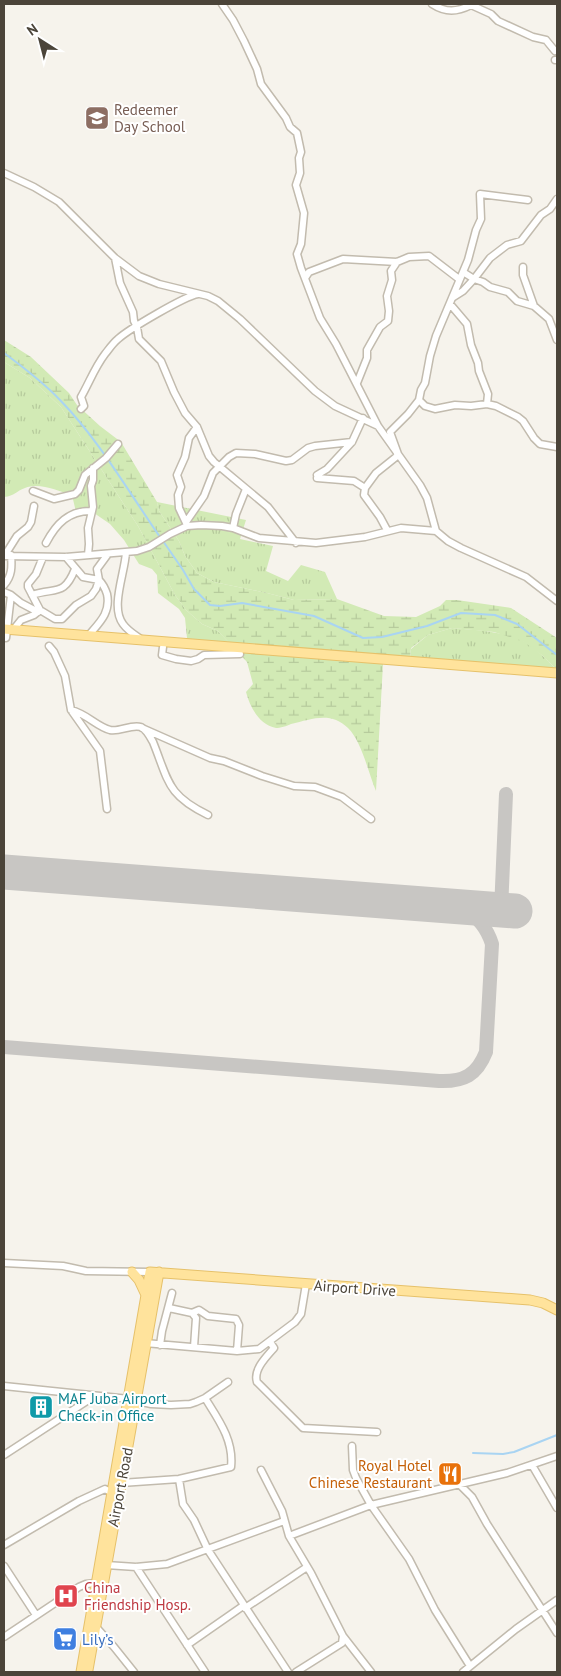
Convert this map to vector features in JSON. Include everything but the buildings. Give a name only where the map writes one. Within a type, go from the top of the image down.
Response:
[{"type":"main road","points":[[8,631],[557,673]]},
{"type":"main road","points":[[132,1272],[139,1280],[147,1296]]},
{"type":"main road","name":"Airport Drive","points":[[155,1272],[530,1300],[544,1303],[557,1310]]},
{"type":"main road","name":"Airport Road","points":[[83,1672],[112,1492],[145,1343],[155,1290],[155,1272]]},
{"type":"main road","name":"Airport Road","points":[[83,1672],[96,1628],[121,1483],[147,1296],[155,1272]]},
{"type":"main road","points":[[155,1290],[166,1280],[177,1274]]},
{"type":"street","points":[[222,4],[244,40],[257,69],[261,84],[286,118],[290,127],[297,133],[301,152],[300,172],[296,185],[304,213],[297,254],[320,318],[357,383],[378,426],[420,484],[427,498],[436,531]]},
{"type":"street","points":[[432,4],[450,12],[471,5],[491,14],[498,21],[533,37],[546,40],[556,51]]},
{"type":"street","points":[[4,173],[34,187],[59,202],[114,258],[139,276],[159,284],[208,296],[218,301],[315,391],[336,406],[378,426]]},
{"type":"street","points":[[398,454],[390,432],[419,400],[420,390],[425,383],[436,336],[468,260],[481,219],[480,194],[528,200]]},
{"type":"street","points":[[451,301],[474,279],[490,258],[507,245],[521,241],[541,215],[550,209],[557,199]]},
{"type":"street","points":[[305,278],[309,272],[343,259],[397,262],[409,257],[429,256],[459,279]]},
{"type":"street","points":[[114,258],[120,283],[133,312],[138,339],[161,361],[174,392],[185,413],[197,427],[209,456],[268,507],[296,543]]},
{"type":"street","points":[[357,383],[367,358],[367,350],[380,328],[388,321],[390,311],[387,296],[392,280],[391,271],[397,262]]},
{"type":"street","points":[[523,267],[523,275],[534,306]]},
{"type":"street","points":[[463,272],[490,287],[508,292],[517,300],[534,306],[548,319],[557,340]]},
{"type":"street","points":[[81,409],[84,406],[81,397],[106,353],[119,338],[192,295],[200,294]]},
{"type":"street","points":[[451,301],[467,324],[471,345],[478,363],[478,371],[488,394],[487,404]]},
{"type":"street","points":[[552,328],[557,320]]},
{"type":"street","points":[[419,400],[425,406],[435,409],[443,406],[487,404],[496,406],[523,420],[540,444],[557,447]]},
{"type":"street","points":[[363,418],[352,442],[327,469],[317,476],[354,481],[365,488]]},
{"type":"street","points":[[186,524],[179,508],[178,495],[181,487],[178,475],[186,457],[189,438],[197,427]]},
{"type":"street","points":[[7,555],[43,557],[108,554],[149,547],[186,524],[204,496],[213,473],[236,452],[286,461],[292,460],[308,448],[352,442]]},
{"type":"street","points":[[33,491],[54,499],[75,494],[79,490],[85,475],[106,458],[118,444]]},
{"type":"street","points":[[387,530],[364,495],[365,488],[376,473],[398,454]]},
{"type":"street","points":[[88,554],[88,528],[92,511],[91,486],[93,468]]},
{"type":"street","points":[[233,528],[236,514],[246,489]]},
{"type":"street","points":[[4,585],[11,571],[7,555],[16,536],[28,527],[31,522],[34,506]]},
{"type":"street","points":[[46,543],[53,530],[65,519],[78,512],[92,511]]},
{"type":"street","points":[[186,524],[222,526],[260,538],[296,543],[348,540],[401,528],[436,531],[448,541],[461,548],[526,578],[557,601]]},
{"type":"street","points":[[126,552],[126,564],[118,606],[120,619],[124,626],[144,641]]},
{"type":"street","points":[[4,592],[21,603],[55,619],[62,619],[76,605],[91,596],[96,589],[99,580],[98,569],[108,554]]},
{"type":"street","points":[[66,556],[83,577],[99,580],[106,592],[108,609],[105,616],[88,636]]},
{"type":"street","points":[[39,611],[28,588],[28,584],[36,574],[43,557]]},
{"type":"street","points":[[32,595],[41,592],[58,591],[70,581],[76,569]]},
{"type":"street","points":[[8,631],[11,596]]},
{"type":"street","points":[[8,631],[21,620],[34,616],[39,611]]},
{"type":"street","points":[[49,646],[54,652],[65,676],[71,710],[100,752],[106,809]]},
{"type":"street","points":[[163,647],[162,655],[176,660],[191,661],[204,655],[240,654]]},
{"type":"street","points":[[71,710],[87,716],[108,730],[135,726],[210,758],[224,761],[262,776],[294,786],[315,787],[342,797],[371,819]]},
{"type":"street","points":[[142,728],[153,742],[169,784],[189,806],[208,815]]},
{"type":"street","points":[[4,1263],[64,1266],[86,1271],[155,1272]]},
{"type":"street","points":[[145,1343],[237,1351],[259,1349],[295,1322],[301,1314],[306,1284]]},
{"type":"street","points":[[160,1345],[172,1293]]},
{"type":"street","points":[[169,1308],[192,1313],[199,1310],[208,1316],[238,1321],[237,1351]]},
{"type":"street","points":[[192,1313],[196,1318],[194,1347]]},
{"type":"street","points":[[270,1342],[274,1348],[260,1366],[255,1378],[303,1428],[377,1432]]},
{"type":"street","points":[[4,1386],[171,1405],[190,1404],[205,1398],[228,1382]]},
{"type":"street","points":[[4,1455],[93,1397]]},
{"type":"street","points":[[121,1483],[179,1479],[230,1468],[232,1465],[229,1442],[222,1425],[205,1398]]},
{"type":"street","points":[[352,1446],[354,1474],[371,1505],[409,1559],[435,1610],[470,1666]]},
{"type":"street","points":[[289,1536],[371,1505],[460,1485],[557,1456]]},
{"type":"street","points":[[532,1465],[557,1508]]},
{"type":"street","points":[[261,1470],[282,1511],[289,1536],[343,1636],[371,1672]]},
{"type":"street","points":[[179,1479],[182,1504],[194,1520],[208,1550],[288,1672]]},
{"type":"street","points":[[460,1485],[472,1497],[487,1524],[557,1633]]},
{"type":"street","points":[[4,1545],[79,1501],[105,1489],[112,1492]]},
{"type":"street","points":[[106,1565],[136,1567],[167,1564],[284,1521]]},
{"type":"street","points":[[4,1566],[36,1615]]},
{"type":"street","points":[[136,1567],[205,1672]]},
{"type":"street","points":[[187,1645],[307,1567]]},
{"type":"street","points":[[4,1637],[79,1587],[96,1583]]},
{"type":"street","points":[[463,1672],[557,1600]]},
{"type":"street","points":[[96,1628],[134,1672]]},
{"type":"street","points":[[296,1672],[342,1643],[343,1636]]},
{"type":"green space","points":[[4,340],[31,357],[69,393],[77,405],[121,442],[157,502],[159,511],[179,541],[185,556],[197,573],[214,582],[294,600],[337,599],[384,616],[416,617],[440,606],[446,600],[511,608],[557,638],[557,670],[543,656],[524,642],[494,632],[452,628],[428,635],[411,648],[409,666],[383,664],[376,791],[357,741],[342,723],[335,719],[321,718],[276,728],[260,719],[250,704],[246,692],[253,684],[247,662],[218,631],[202,624],[186,610],[175,595],[138,526],[61,407],[30,378],[4,362]]},
{"type":"green space","points":[[4,362],[30,378],[61,407],[138,526],[175,595],[186,610],[202,624],[218,631],[238,652],[188,648],[185,618],[179,609],[158,593],[157,575],[152,569],[139,564],[124,540],[110,524],[94,513],[87,515],[76,512],[72,495],[48,488],[31,486],[11,496],[4,497]]},
{"type":"green space","points":[[157,502],[246,520],[240,539],[273,546],[266,571],[288,581],[301,565],[325,572],[337,599],[294,600],[214,582],[197,573],[159,511]]},
{"type":"green space","points":[[452,628],[489,632],[517,638],[534,648],[557,670],[519,674],[409,666],[411,649],[428,635]]},
{"type":"waterway","points":[[4,353],[47,387],[74,415],[113,466],[160,537]]},
{"type":"waterway","points":[[163,541],[194,589],[210,605],[220,606],[242,603],[314,616],[363,638],[382,637],[427,626],[461,613],[495,615],[517,624],[557,655]]},
{"type":"waterway","points":[[473,1453],[503,1454],[514,1452],[557,1435]]},
{"type":"taxiway","points":[[501,910],[506,794]]},
{"type":"taxiway","points":[[4,1047],[439,1081],[456,1080],[469,1076],[474,1072],[486,1052],[492,944],[482,924],[465,908]]},
{"type":"runway","points":[[4,872],[515,911]]},
{"type":"place","name":"Redeemer Day School","points":[[97,118]]},
{"type":"place","name":"MAF Juba Airport Check-in Office","points":[[41,1407]]},
{"type":"place","name":"Royal Hotel Chinese Restaurant","points":[[450,1474]]},
{"type":"place","name":"China Friendship Hosp.","points":[[66,1596]]},
{"type":"place","name":"Lily’s","points":[[65,1639]]}]
